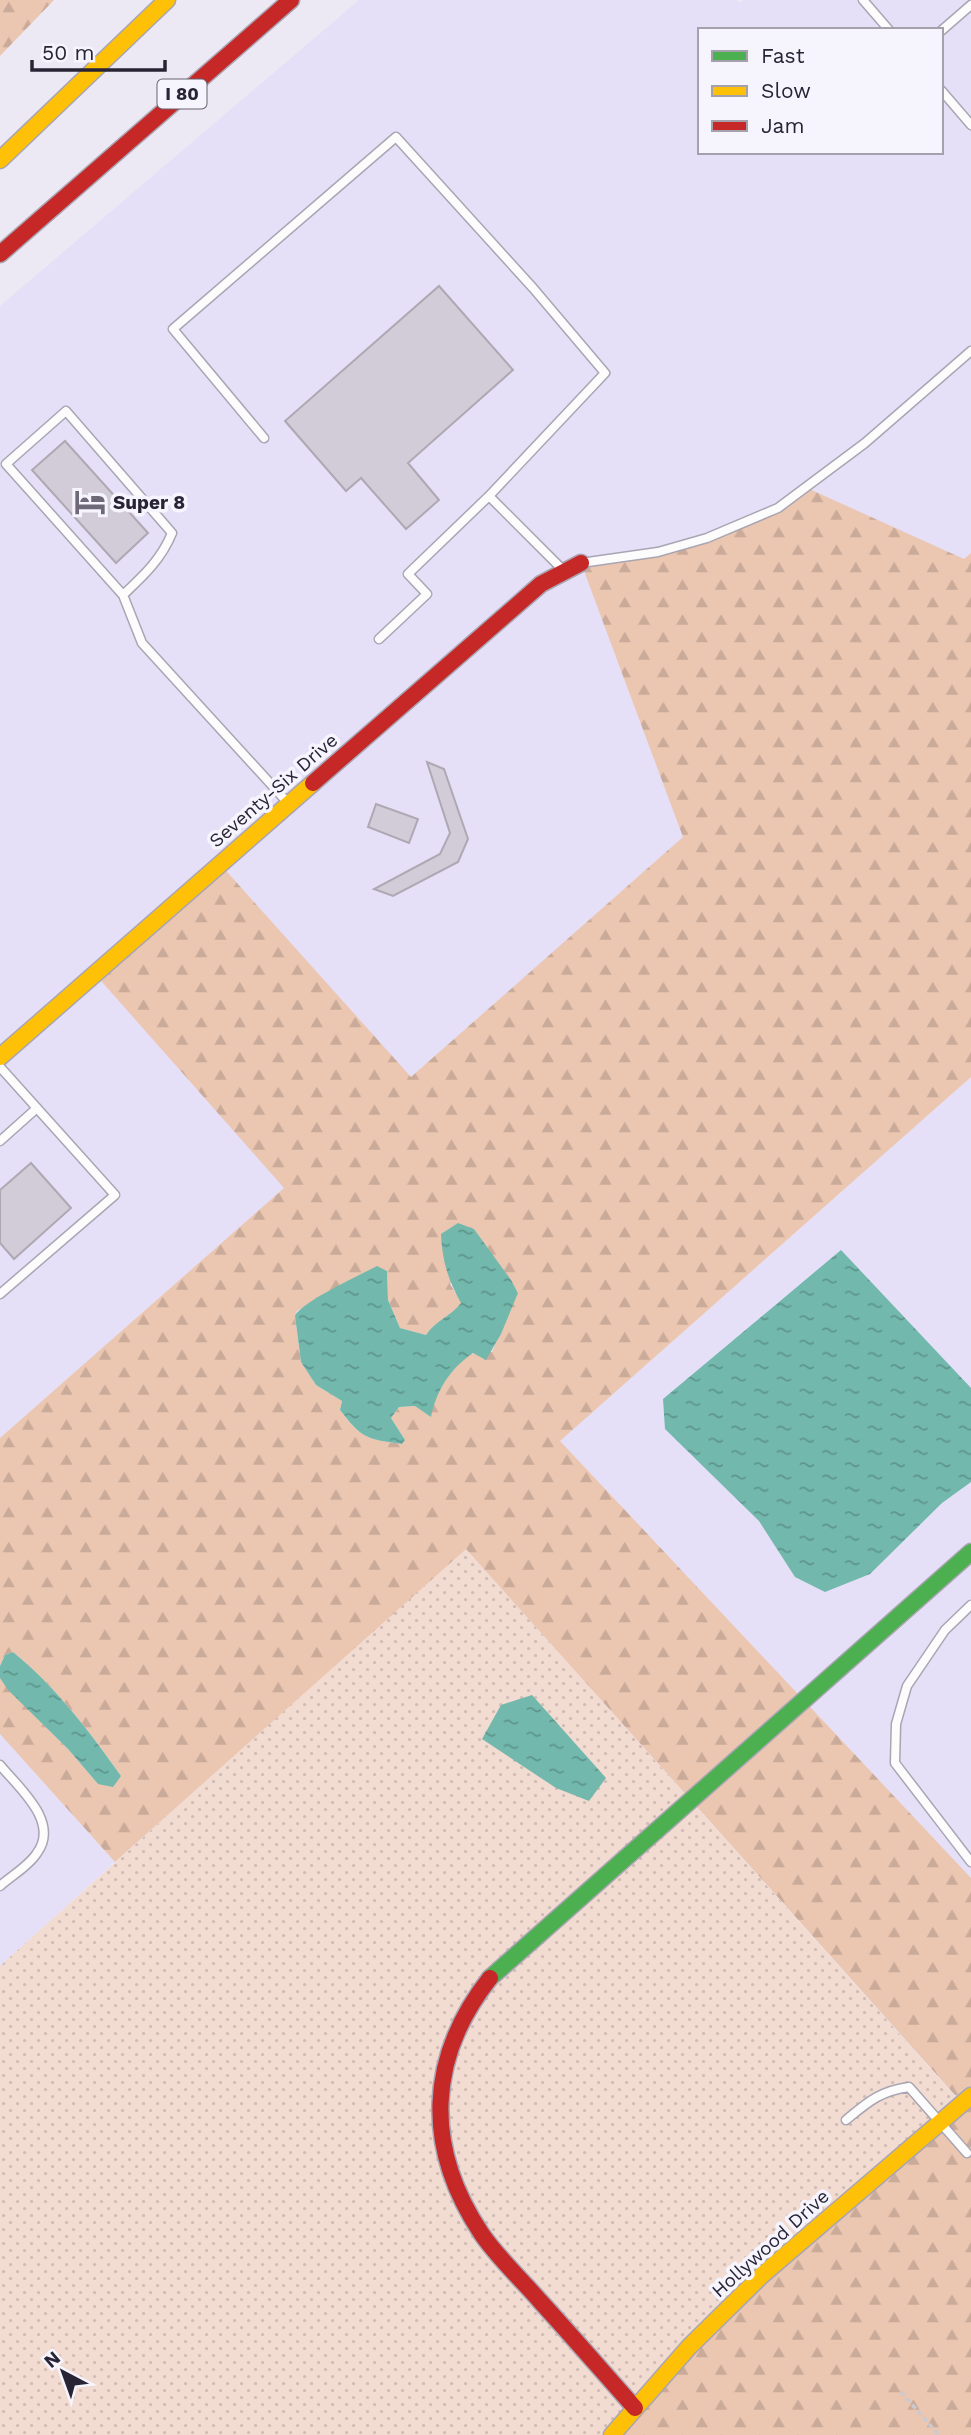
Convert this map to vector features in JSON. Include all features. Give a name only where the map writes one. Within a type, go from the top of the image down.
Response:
[{"type":"main road","points":[[0,160],[167,0]]},
{"type":"main road","name":"I 80","points":[[0,254],[291,0]]},
{"type":"main road","name":"Seventy-Six Drive","points":[[0,1057],[541,584],[581,563]]},
{"type":"main road","points":[[635,2408],[482,2235],[463,2206],[447,2166],[440,2127],[441,2085],[449,2052],[464,2016],[489,1978],[971,1552]]},
{"type":"main road","name":"Hollywood Drive","points":[[612,2435],[689,2347],[761,2276],[967,2100]]},
{"type":"lane","points":[[863,0],[887,28]]},
{"type":"lane","points":[[943,29],[971,5]]},
{"type":"lane","points":[[943,92],[971,125]]},
{"type":"lane","points":[[264,439],[173,329],[396,137],[606,373],[489,496],[408,574],[427,594],[380,639]]},
{"type":"lane","points":[[581,563],[658,552],[707,538],[778,508],[864,443],[971,351]]},
{"type":"lane","points":[[123,595],[155,564],[172,533],[66,411],[6,464],[123,595],[142,643],[289,804]]},
{"type":"lane","points":[[489,496],[565,571]]},
{"type":"lane","points":[[0,1067],[115,1195],[0,1294]]},
{"type":"lane","points":[[0,1141],[37,1108]]},
{"type":"lane","points":[[971,1605],[945,1630],[906,1686],[896,1724],[895,1763],[971,1862]]},
{"type":"lane","points":[[0,1765],[43,1818],[46,1832],[38,1853],[0,1886]]},
{"type":"lane","points":[[846,2120],[887,2090],[909,2087],[967,2152]]},
{"type":"path","points":[[901,2392],[939,2435]]},
{"type":"shaded area","points":[[359,0],[737,0],[740,3],[744,0],[971,0],[971,553],[964,559],[746,522],[658,552],[581,563],[684,837],[0,1438],[0,306]]},
{"type":"shaded area","points":[[971,1077],[971,1878],[560,1441]]},
{"type":"shaded area","points":[[465,1548],[962,2104],[612,2435],[0,2435],[0,1966]]},
{"type":"shaded area","points":[[0,1734],[115,1862],[0,1966]]},
{"type":"green space","points":[[0,0],[54,0],[0,56]]},
{"type":"green space","points":[[807,488],[964,559],[971,553],[971,1077],[560,1441],[971,1878],[971,2435],[612,2435],[689,2347],[962,2103],[466,1549],[115,1862],[0,1734],[0,1678],[98,1784],[121,1776],[71,1710],[29,1666],[13,1652],[5,1655],[0,1666],[0,1438],[284,1188],[95,974],[220,864],[411,1077],[683,837],[581,563],[658,552],[746,522]],"holes":[[[474,1229],[518,1292],[492,1352],[475,1353],[460,1361],[449,1374],[433,1405],[399,1407],[391,1418],[405,1440],[402,1444],[373,1439],[360,1432],[340,1410],[342,1401],[316,1385],[301,1362],[295,1317],[297,1311],[377,1267],[387,1271],[388,1300],[400,1328],[426,1335],[462,1303],[450,1284]]]},
{"type":"water","points":[[458,1223],[474,1229],[518,1293],[501,1334],[486,1360],[473,1353],[451,1373],[437,1397],[431,1417],[415,1406],[399,1407],[391,1418],[405,1440],[402,1444],[366,1436],[354,1427],[340,1410],[342,1401],[316,1385],[301,1362],[295,1316],[319,1296],[377,1266],[387,1271],[388,1300],[400,1328],[426,1335],[461,1303],[447,1270],[441,1234]]},
{"type":"water","points":[[841,1250],[971,1388],[971,1482],[942,1503],[870,1574],[825,1592],[795,1577],[759,1521],[665,1429],[663,1399]]},
{"type":"water","points":[[13,1652],[58,1695],[97,1743],[121,1776],[113,1787],[98,1784],[68,1749],[8,1690],[0,1678],[0,1666],[5,1655]]},
{"type":"water","points":[[532,1695],[606,1778],[589,1801],[556,1788],[482,1739],[501,1705]]},
{"type":"building","points":[[439,286],[513,370],[408,463],[439,500],[406,529],[361,478],[346,491],[285,421]]},
{"type":"building","name":"Super 8","points":[[65,441],[148,533],[116,563],[32,470]]},
{"type":"building","points":[[427,762],[444,769],[468,839],[458,862],[393,896],[374,889],[440,854],[450,833]]},
{"type":"building","points":[[376,804],[418,819],[409,843],[368,827]]},
{"type":"building","points":[[31,1163],[71,1208],[14,1259],[0,1243],[0,1190]]},
{"type":"traffic: fast","points":[[490,1978],[971,1552]]},
{"type":"traffic: slow","points":[[0,160],[167,0]]},
{"type":"traffic: slow","points":[[0,1057],[313,783]]},
{"type":"traffic: slow","points":[[612,2435],[689,2347],[761,2276],[971,2096]]},
{"type":"traffic: jam","points":[[0,254],[291,0]]},
{"type":"traffic: jam","points":[[313,783],[541,584],[581,563]]},
{"type":"traffic: jam","points":[[490,1978],[469,2008],[454,2039],[444,2071],[440,2103],[442,2136],[450,2168],[462,2201],[487,2242],[635,2408]]},
{"type":"place","name":"Super 8","points":[[90,502]]}]
